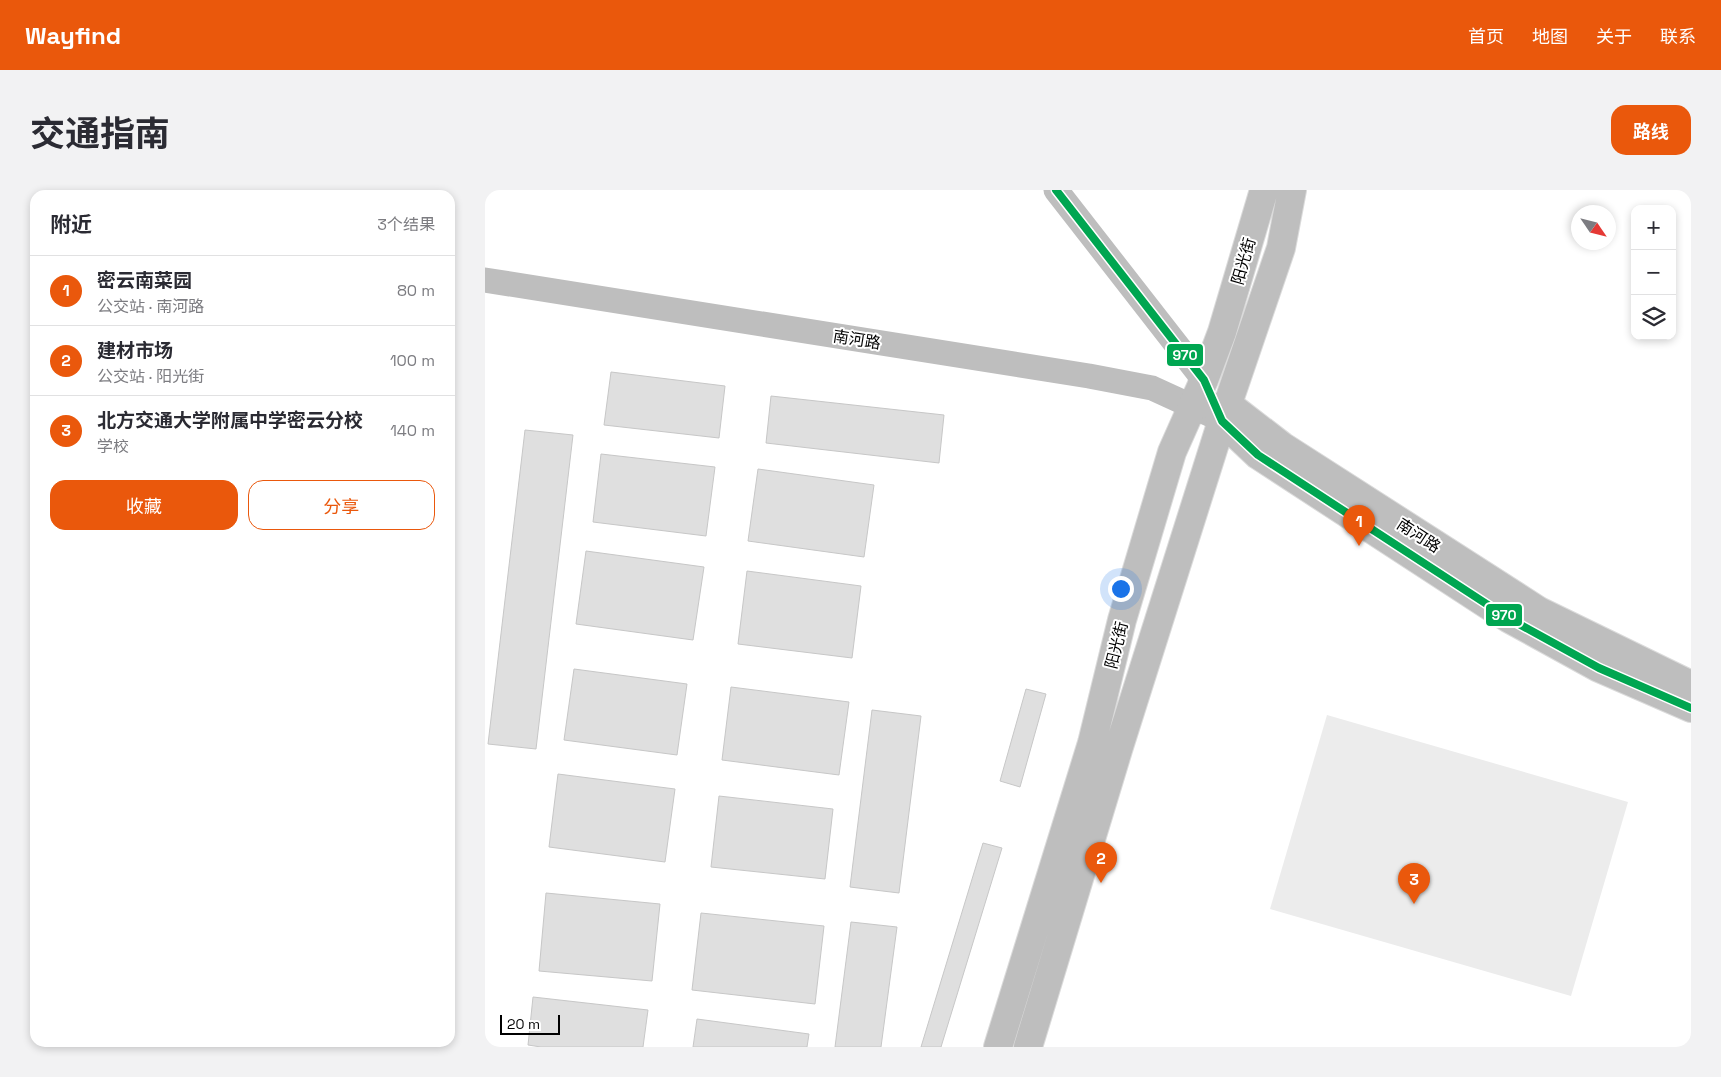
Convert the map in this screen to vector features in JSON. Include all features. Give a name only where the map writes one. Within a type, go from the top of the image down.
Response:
[{"type":"main road","name":"阳光街","points":[[998,1047],[1092,742],[1122,620],[1172,452],[1204,380],[1222,332],[1264,190]]},
{"type":"main road","name":"阳光街","points":[[1028,1047],[1118,750],[1225,413],[1281,248],[1291,190]]},
{"type":"main road","name":"南河路","points":[[1204,380],[1225,413],[1259,455],[1507,618],[1599,668],[1691,708]]},
{"type":"main road","name":"南河路","points":[[1225,413],[1282,446],[1539,611],[1691,685]]},
{"type":"street","points":[[1056,190],[1204,380]]},
{"type":"street","name":"南河路","points":[[485,280],[1089,376],[1152,388],[1193,406],[1225,413]]},
{"type":"shaded area","points":[[1327,715],[1628,802],[1571,996],[1270,909]]},
{"type":"building","points":[[611,372],[725,386],[719,438],[604,425]]},
{"type":"building","points":[[771,396],[944,415],[939,463],[766,443]]},
{"type":"building","points":[[525,430],[573,435],[536,749],[488,744]]},
{"type":"building","points":[[601,454],[715,467],[706,536],[593,522]]},
{"type":"building","points":[[758,469],[874,485],[864,557],[748,541]]},
{"type":"building","points":[[586,551],[704,567],[693,640],[576,624]]},
{"type":"building","points":[[747,571],[861,586],[852,658],[738,644]]},
{"type":"building","points":[[574,669],[687,684],[677,755],[564,740]]},
{"type":"building","points":[[731,687],[849,702],[839,775],[722,760]]},
{"type":"building","points":[[1026,689],[1046,694],[1020,787],[1000,781]]},
{"type":"building","points":[[872,710],[921,716],[899,893],[850,887]]},
{"type":"building","points":[[558,774],[675,789],[665,862],[549,847]]},
{"type":"building","points":[[719,796],[833,809],[825,879],[711,867]]},
{"type":"building","points":[[983,843],[1002,848],[941,1047],[921,1047]]},
{"type":"building","points":[[546,893],[660,904],[652,981],[539,971]]},
{"type":"building","points":[[701,913],[824,926],[815,1004],[692,990]]},
{"type":"building","points":[[851,922],[897,927],[881,1047],[835,1047]]},
{"type":"building","points":[[533,997],[648,1010],[643,1047],[541,1047],[528,1045]]},
{"type":"building","points":[[697,1019],[809,1034],[807,1047],[693,1047]]},
{"type":"transit line","name":"970","points":[[1056,190],[1204,380],[1222,421],[1258,455],[1508,618],[1599,668],[1691,708]]},
{"type":"place","name":"密云南菜园","points":[[1359,546]]},
{"type":"place","name":"建材市场","points":[[1101,883]]},
{"type":"place","name":"北方交通大学附属中学密云分校","points":[[1414,904]]}]
